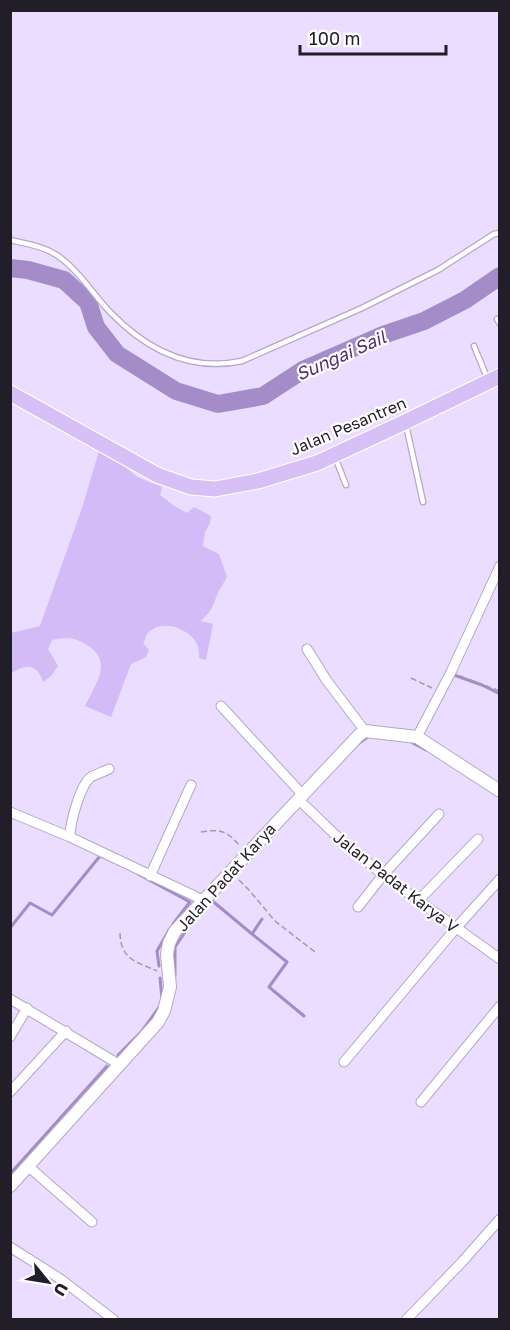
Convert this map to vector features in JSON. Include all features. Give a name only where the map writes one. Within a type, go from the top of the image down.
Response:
[{"type":"main road","name":"Jalan Pesantren","points":[[10,393],[141,467],[191,487],[215,489],[258,481],[334,455],[494,378]]},
{"type":"street","points":[[417,737],[451,672],[500,566]]},
{"type":"street","points":[[307,649],[327,681],[364,731],[417,737],[500,791]]},
{"type":"street","name":"Jalan Padat Karya V","points":[[221,706],[345,844],[418,901],[500,959]]},
{"type":"street","name":"Jalan Padat Karya","points":[[10,1186],[158,1022],[164,1011],[170,987],[167,954],[175,931],[300,796],[364,731]]},
{"type":"street","points":[[70,837],[72,816],[86,783],[91,777],[109,769]]},
{"type":"street","points":[[150,876],[191,785]]},
{"type":"street","points":[[10,812],[70,837],[203,900]]},
{"type":"street","points":[[358,906],[439,814]]},
{"type":"street","points":[[418,901],[478,839]]},
{"type":"street","points":[[344,1062],[500,879]]},
{"type":"street","points":[[10,999],[120,1065]]},
{"type":"street","points":[[421,1102],[500,1006]]},
{"type":"street","points":[[10,1037],[27,1008]]},
{"type":"street","points":[[10,1092],[66,1031]]},
{"type":"street","points":[[29,1167],[92,1222]]},
{"type":"street","points":[[406,1320],[500,1219]]},
{"type":"street","points":[[10,1247],[62,1280],[114,1320]]},
{"type":"lane","points":[[10,240],[37,247],[61,258],[81,276],[111,313],[139,337],[161,351],[175,358],[194,362],[229,364],[242,361],[362,308],[438,270],[494,234],[500,233]]},
{"type":"lane","points":[[474,346],[494,378]]},
{"type":"lane","points":[[405,422],[423,502]]},
{"type":"lane","points":[[334,455],[346,485]]},
{"type":"path","points":[[451,672],[500,691]]},
{"type":"path","points":[[411,678],[441,692]]},
{"type":"path","points":[[201,832],[215,830],[227,833],[246,854]]},
{"type":"path","points":[[231,870],[275,921],[315,952]]},
{"type":"path","points":[[120,933],[125,955],[168,977]]},
{"type":"shaded area","points":[[99,451],[118,461],[137,477],[162,487],[160,495],[173,505],[187,513],[194,507],[211,516],[203,546],[219,554],[227,577],[211,609],[201,621],[213,624],[206,660],[199,658],[197,644],[188,633],[166,626],[152,629],[143,643],[149,650],[146,657],[131,664],[111,717],[85,706],[101,671],[101,666],[94,650],[78,641],[67,638],[52,640],[48,649],[58,666],[43,682],[39,673],[32,667],[24,667],[11,673],[11,633],[40,626],[82,508]]},
{"type":"waterway","name":"Sungai Sail","points":[[10,268],[28,270],[64,280],[88,302],[96,327],[117,354],[176,391],[218,404],[263,396],[303,370],[383,335],[424,321],[465,300],[500,276]]},
{"type":"waterway","points":[[454,675],[500,694]]},
{"type":"waterway","points":[[358,744],[369,736]]},
{"type":"waterway","points":[[409,741],[426,750]]},
{"type":"waterway","points":[[10,928],[30,903],[52,915],[100,856],[103,857]]},
{"type":"waterway","points":[[138,874],[190,902],[173,924]]},
{"type":"waterway","points":[[210,899],[252,934],[262,919]]},
{"type":"waterway","points":[[175,976],[175,947],[192,922]]},
{"type":"waterway","points":[[159,966],[157,951],[169,930]]},
{"type":"waterway","points":[[252,934],[287,962],[269,987],[304,1016]]},
{"type":"waterway","points":[[160,978],[162,998]]},
{"type":"waterway","points":[[118,1055],[142,1031],[160,1006]]},
{"type":"waterway","points":[[10,1174],[107,1066]]}]
